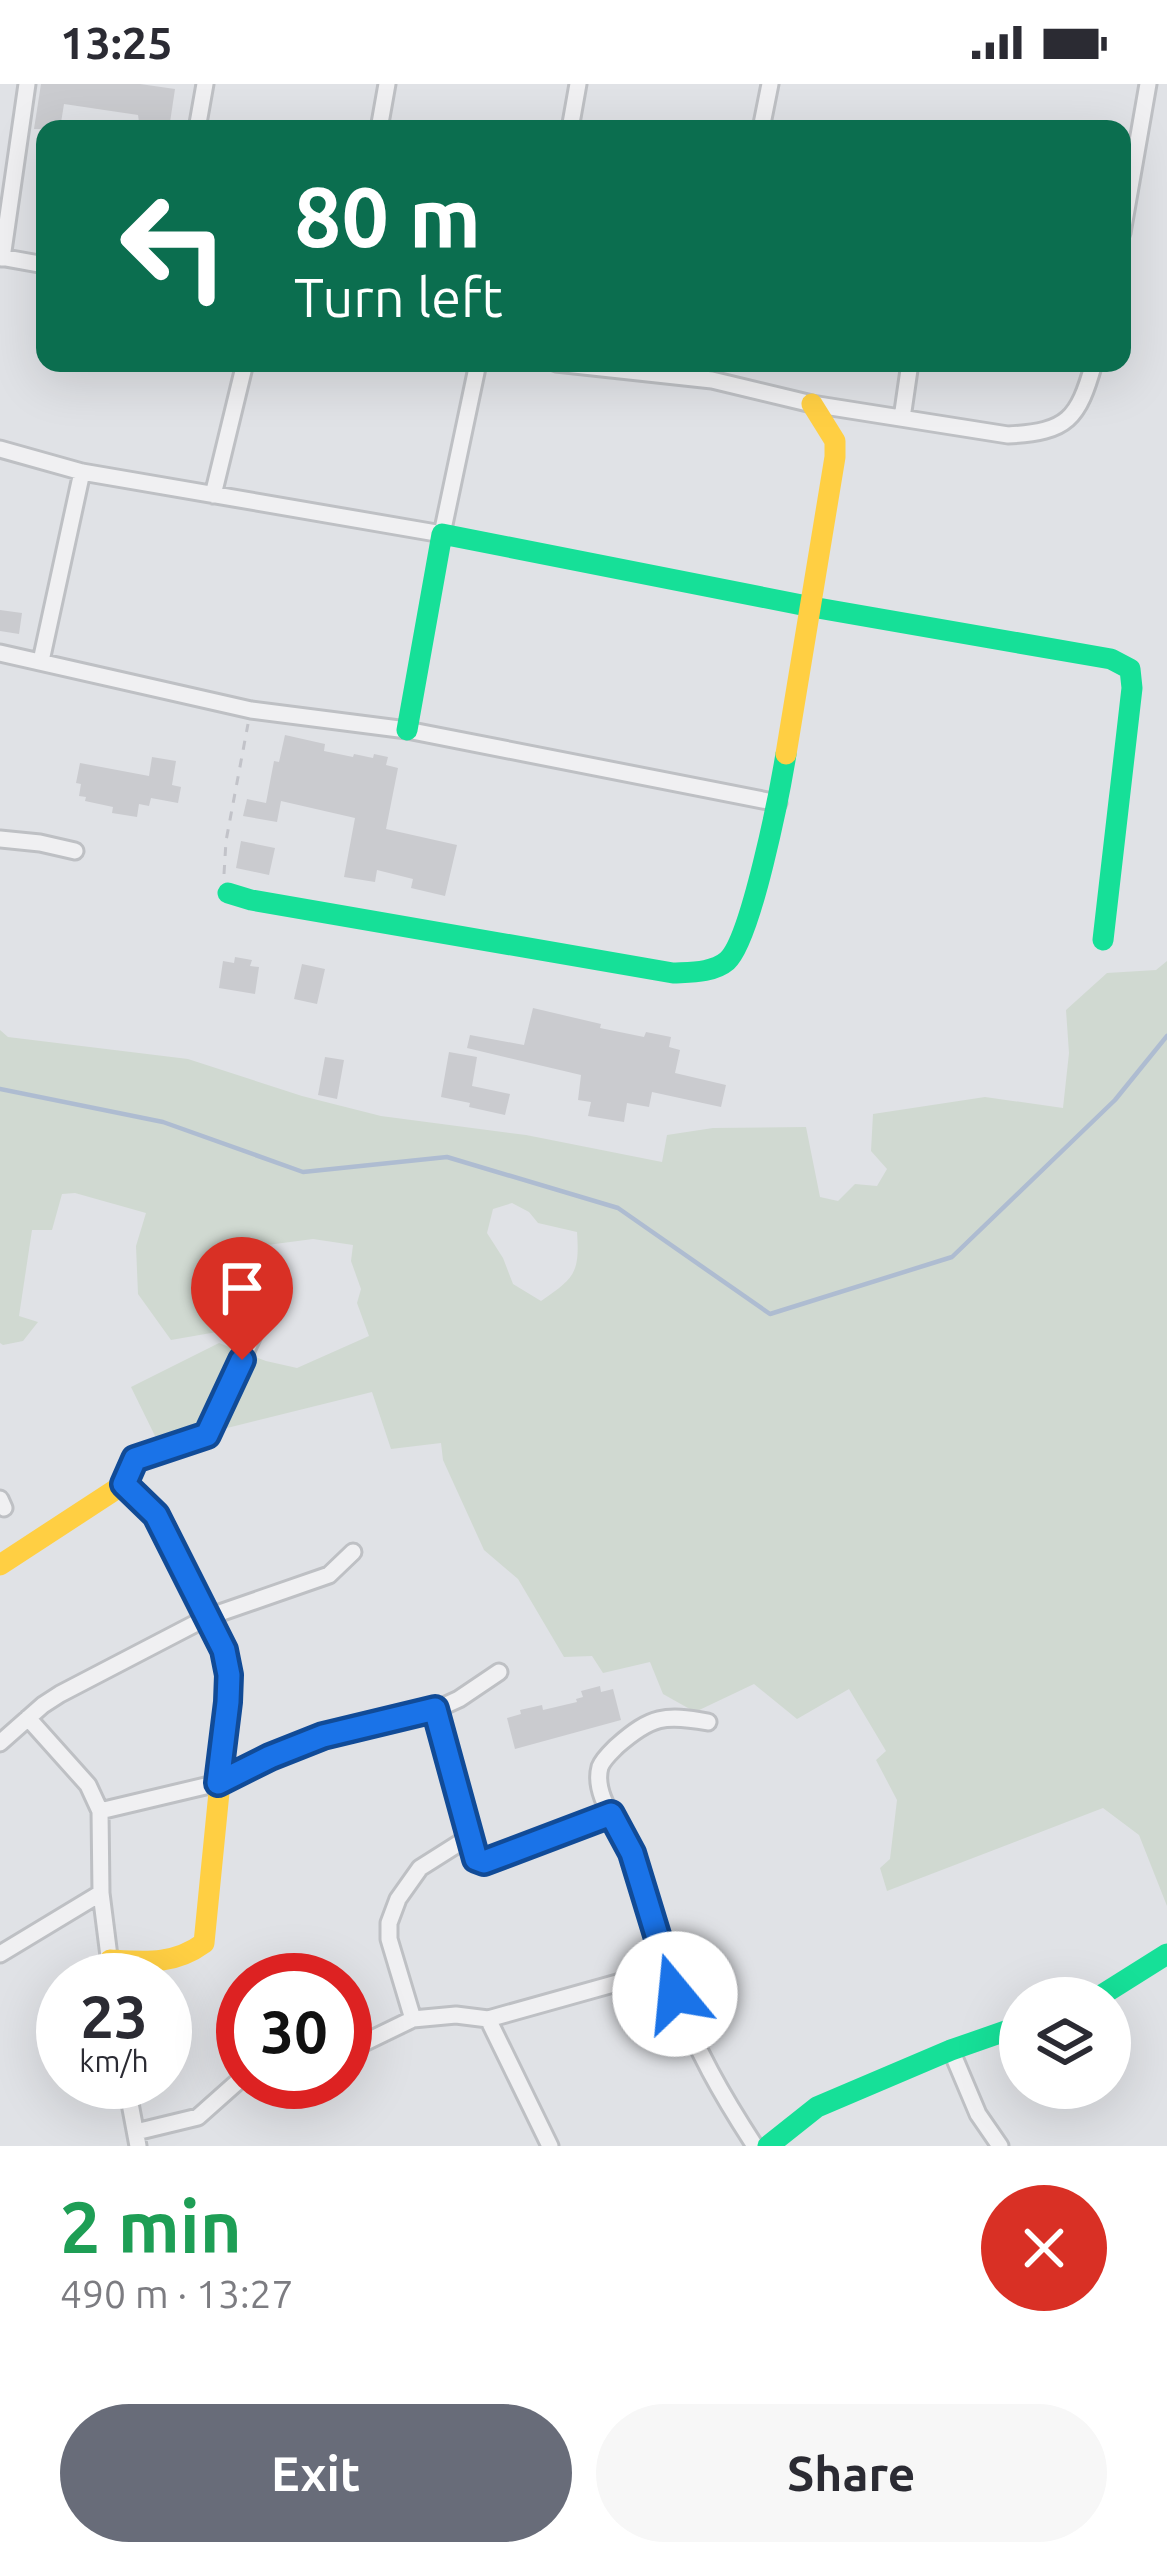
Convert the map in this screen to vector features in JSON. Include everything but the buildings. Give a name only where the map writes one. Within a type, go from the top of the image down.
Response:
[{"type":"street","points":[[27,84],[1,257],[36,263]]},
{"type":"street","points":[[199,120],[205,84]]},
{"type":"street","points":[[381,120],[387,84]]},
{"type":"street","points":[[572,120],[578,84]]},
{"type":"street","points":[[763,120],[770,84]]},
{"type":"street","points":[[1131,181],[1148,84]]},
{"type":"street","points":[[213,495],[242,372]]},
{"type":"street","points":[[407,730],[476,372]]},
{"type":"street","points":[[713,372],[812,404],[1008,435],[1060,427],[1081,405],[1091,372]]},
{"type":"street","points":[[902,418],[909,372]]},
{"type":"street","points":[[228,893],[673,973],[705,971],[727,961],[742,937],[778,802],[835,457],[835,441],[812,404]]},
{"type":"street","points":[[0,449],[82,472],[1111,659],[1130,669],[1132,688],[1103,940]]},
{"type":"street","points":[[41,661],[82,472]]},
{"type":"street","points":[[0,653],[250,710],[407,730],[778,802]]},
{"type":"street","points":[[0,839],[75,851]]},
{"type":"street","points":[[0,1564],[124,1484],[135,1459],[207,1435],[256,1329]]},
{"type":"street","points":[[124,1484],[156,1515],[224,1650],[229,1675],[204,1943],[192,1954]]},
{"type":"street","points":[[0,1743],[60,1694],[208,1618],[329,1575],[353,1552]]},
{"type":"street","points":[[100,1811],[218,1783],[323,1736],[435,1709],[458,1700],[499,1672]]},
{"type":"street","points":[[435,1709],[476,1859],[484,1862],[611,1814]]},
{"type":"street","points":[[708,1722],[678,1717],[641,1725],[608,1754],[600,1769],[601,1792],[632,1853],[695,2042],[755,2146]]},
{"type":"street","points":[[28,1718],[88,1785],[100,1811],[101,1893],[109,1953]]},
{"type":"street","points":[[413,2019],[389,1939],[389,1923],[398,1899],[420,1868],[469,1837]]},
{"type":"street","points":[[0,1954],[101,1893]]},
{"type":"street","points":[[1130,1977],[1167,1954]]},
{"type":"street","points":[[372,2039],[413,2019],[456,2015],[488,2019],[667,1969]]},
{"type":"street","points":[[488,2019],[550,2146]]},
{"type":"street","points":[[768,2146],[817,2107],[999,2033]]},
{"type":"street","points":[[951,2050],[978,2114],[1000,2146]]},
{"type":"street","points":[[131,2109],[137,2139],[198,2117],[216,2101]]},
{"type":"path","points":[[228,893],[223,868],[250,710]]},
{"type":"shaded area","points":[[1167,961],[1167,1906],[1139,1835],[1103,1808],[887,1891],[880,1868],[890,1859],[897,1800],[876,1760],[886,1751],[849,1689],[797,1719],[754,1684],[695,1712],[663,1694],[650,1662],[603,1673],[592,1656],[564,1657],[518,1579],[484,1550],[443,1460],[441,1443],[391,1449],[372,1392],[223,1429],[156,1438],[131,1387],[219,1343],[297,1368],[369,1336],[357,1303],[361,1289],[351,1261],[353,1245],[313,1239],[244,1248],[258,1298],[234,1329],[171,1340],[138,1294],[136,1246],[146,1213],[75,1193],[62,1194],[52,1230],[32,1230],[19,1316],[38,1322],[23,1341],[0,1343],[0,1030],[8,1037],[188,1059],[381,1116],[526,1135],[662,1162],[667,1135],[713,1128],[806,1127],[820,1197],[838,1201],[855,1184],[877,1186],[887,1169],[871,1151],[873,1114],[985,1097],[1063,1108],[1069,1053],[1066,1010],[1107,973],[1156,970]],"holes":[[[512,1203],[538,1223],[577,1232],[572,1274],[541,1301],[513,1284],[487,1233],[493,1209]]]},
{"type":"waterway","points":[[0,1089],[163,1122],[303,1172],[447,1157],[618,1208],[770,1314],[952,1257],[1115,1100],[1167,1036]]},
{"type":"traffic: fast","points":[[407,730],[442,534],[812,607],[1111,659],[1130,669],[1132,688],[1103,940]]},
{"type":"traffic: fast","points":[[228,893],[673,973],[708,970],[727,961],[746,925],[786,754]]},
{"type":"traffic: fast","points":[[1130,1977],[1167,1954]]},
{"type":"traffic: fast","points":[[768,2146],[817,2107],[999,2033]]},
{"type":"traffic: slow","points":[[786,754],[835,457],[835,441],[812,404]]},
{"type":"traffic: slow","points":[[0,1565],[124,1484],[156,1515],[224,1650],[228,1702],[204,1943],[186,1953]]},
{"type":"route","points":[[242,1360],[207,1435],[145,1453],[135,1459],[124,1484],[156,1515],[224,1650],[228,1702],[218,1783],[323,1736],[435,1709],[476,1859],[484,1862],[611,1814],[632,1853],[675,1994]]}]
